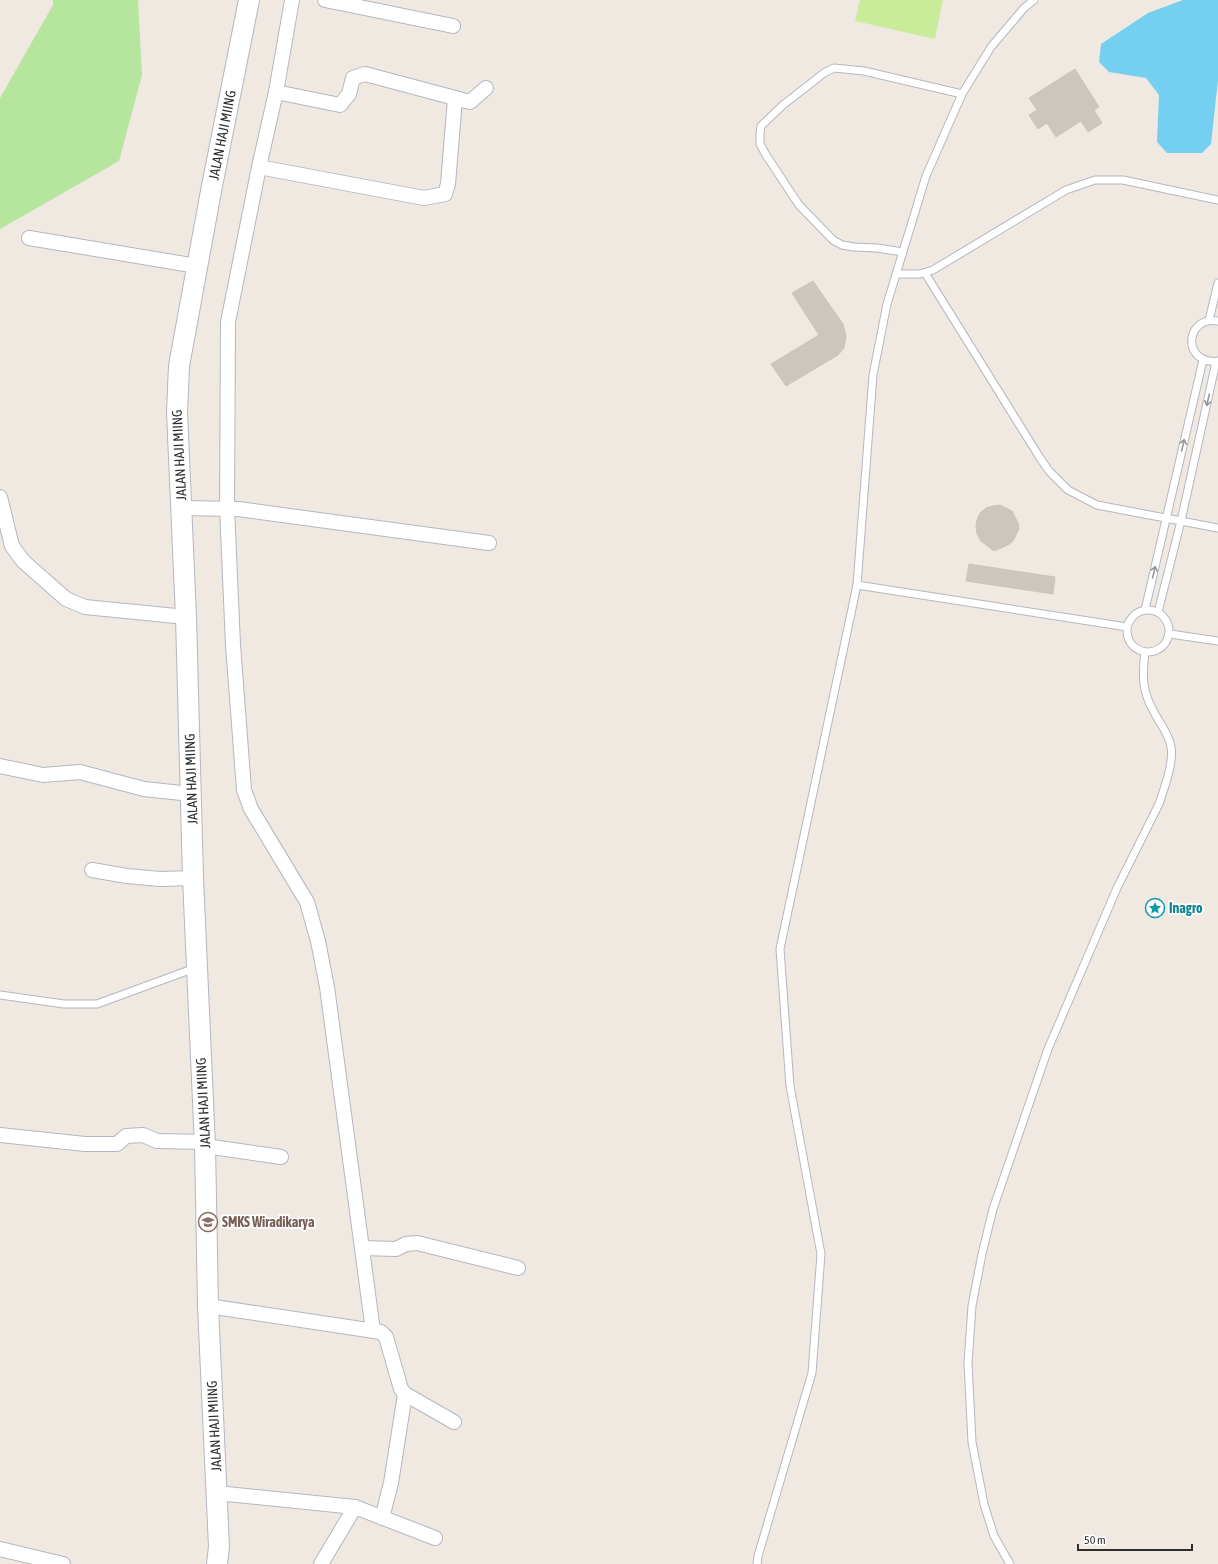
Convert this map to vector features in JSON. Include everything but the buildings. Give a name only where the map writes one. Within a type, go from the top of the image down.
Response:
[{"type":"main road","name":"JALAN HAJI MIING","points":[[217,1564],[219,1547],[208,1306],[205,1144],[193,878],[186,617],[177,412],[178,378],[197,266],[249,0]]},
{"type":"street","points":[[292,0],[276,92],[259,167],[228,322],[227,508],[233,646],[244,790],[251,809],[307,902],[318,941],[327,987],[373,1331]]},
{"type":"street","points":[[325,0],[453,26]]},
{"type":"street","points":[[276,92],[340,105],[349,94],[353,78],[365,74],[470,102],[486,88]]},
{"type":"street","points":[[259,167],[424,198],[445,194],[448,184],[455,98]]},
{"type":"street","points":[[29,238],[197,266]]},
{"type":"street","points":[[0,497],[12,546],[23,561],[66,599],[85,606],[186,617]]},
{"type":"street","points":[[182,508],[227,508],[488,543]]},
{"type":"street","points":[[0,766],[43,775],[80,772],[144,789],[191,794]]},
{"type":"street","points":[[92,870],[127,876],[160,879],[193,878]]},
{"type":"street","points":[[0,1135],[85,1144],[117,1144],[126,1136],[143,1135],[157,1141],[205,1144],[281,1157]]},
{"type":"street","points":[[362,1248],[396,1249],[406,1244],[417,1243],[518,1268]]},
{"type":"street","points":[[208,1306],[380,1332],[386,1337],[401,1389],[405,1394],[454,1422]]},
{"type":"street","points":[[382,1518],[391,1483],[405,1394]]},
{"type":"street","points":[[217,1492],[355,1507],[435,1538]]},
{"type":"street","points":[[321,1564],[355,1507]]},
{"type":"street","points":[[0,1549],[63,1564]]},
{"type":"lane","points":[[758,1564],[758,1556],[812,1373],[821,1254],[790,1086],[780,949],[857,585],[873,375],[887,304],[926,176],[962,94],[991,46],[1024,8],[1034,0]]},
{"type":"lane","points":[[903,252],[878,248],[854,248],[842,245],[833,240],[799,205],[766,155],[760,144],[761,126],[783,105],[824,73],[834,68],[864,71],[962,94]]},
{"type":"lane","points":[[896,274],[912,275],[925,273],[942,265],[1066,190],[1095,180],[1123,180],[1218,200]]},
{"type":"lane","points":[[925,273],[1040,458],[1058,482],[1068,490],[1097,505],[1218,528]]},
{"type":"lane","points":[[1209,320],[1218,283]]},
{"type":"lane","points":[[1158,612],[1181,521],[1217,361],[1202,360],[1193,350],[1191,337],[1198,325],[1209,320],[1218,321]]},
{"type":"lane","points":[[1145,610],[1202,360]]},
{"type":"lane","points":[[857,585],[1127,627]]},
{"type":"lane","points":[[1145,610],[1158,612],[1168,621],[1170,634],[1158,650],[1145,652],[1133,645],[1129,640],[1127,627],[1133,615],[1145,610]]},
{"type":"lane","points":[[1170,634],[1218,641]]},
{"type":"lane","points":[[1010,1564],[994,1536],[984,1504],[972,1442],[968,1363],[972,1306],[982,1254],[993,1209],[1048,1049],[1117,888],[1159,804],[1163,791],[1172,749],[1166,731],[1150,705],[1145,692],[1142,680],[1145,652]]},
{"type":"lane","points":[[0,995],[64,1004],[97,1004],[197,967]]},
{"type":"green space","points":[[53,0],[138,0],[142,75],[119,161],[0,229],[0,98],[53,5]]},
{"type":"green space","points":[[860,0],[943,0],[935,39],[855,21]]},
{"type":"water","points":[[1183,0],[1218,0],[1218,80],[1211,144],[1202,153],[1167,153],[1157,142],[1159,95],[1146,78],[1109,72],[1099,62],[1101,44],[1148,13]]},
{"type":"place","name":"Inagro","points":[[1155,908]]},
{"type":"place","name":"SMKS Wiradikarya","points":[[208,1222]]}]
